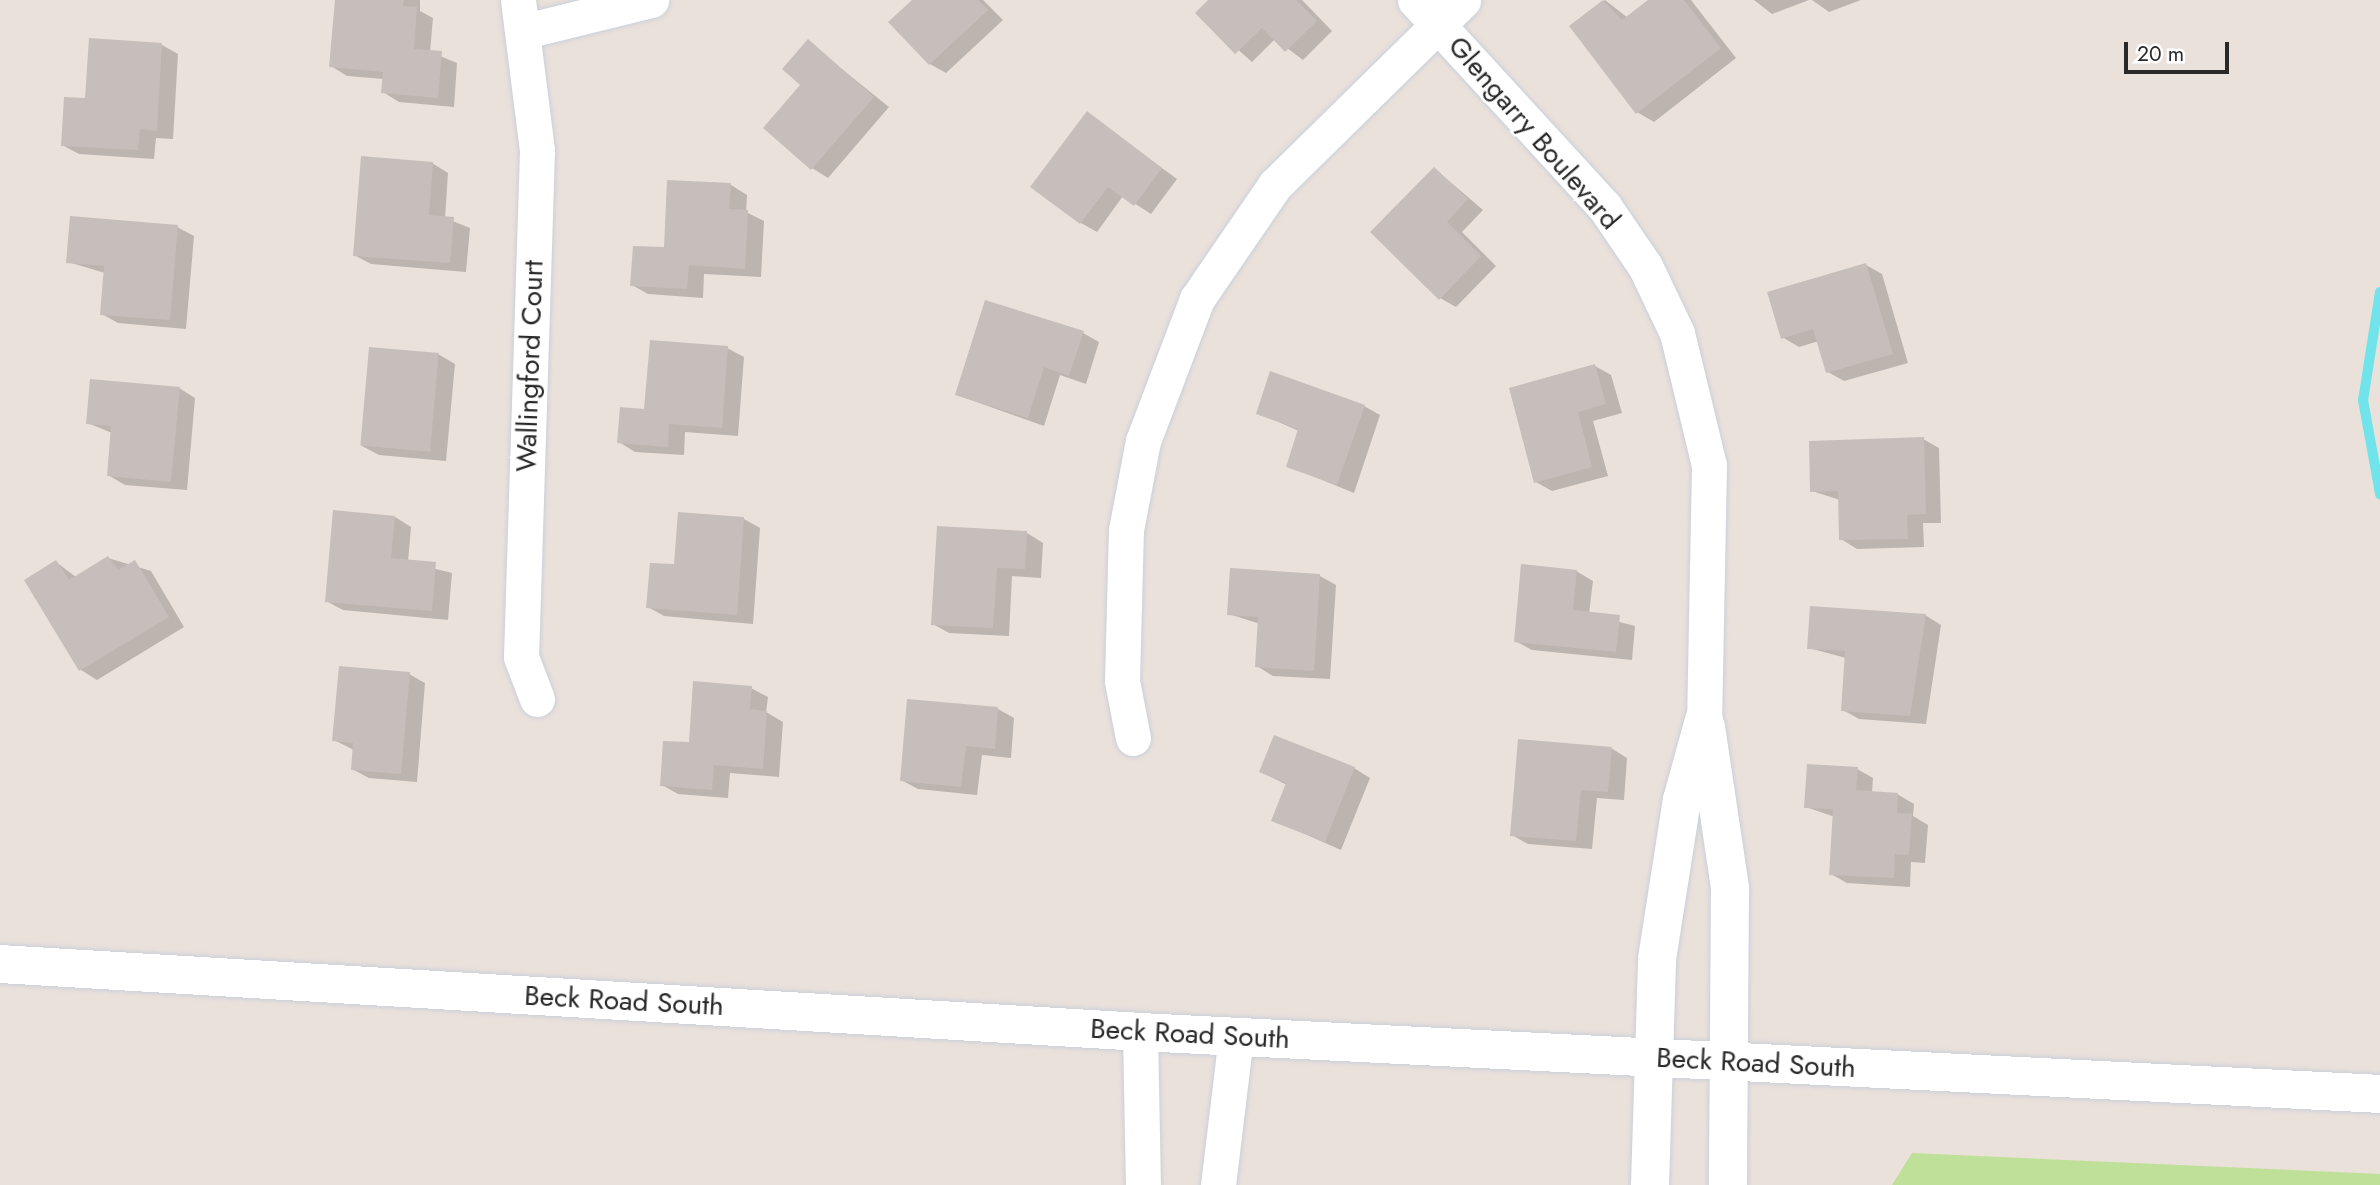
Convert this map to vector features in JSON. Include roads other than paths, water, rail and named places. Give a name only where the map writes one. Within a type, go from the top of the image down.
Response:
[{"type":"main road","name":"Glengarry Boulevard","points":[[1650,1185],[1651,1058],[1666,881],[1704,720]]},
{"type":"main road","name":"Glengarry Boulevard","points":[[1704,720],[1730,888],[1732,1061],[1728,1185]]},
{"type":"main road","name":"Beck Road South","points":[[0,964],[1140,1032],[2380,1094]]},
{"type":"street","points":[[522,16],[651,0]]},
{"type":"street","points":[[1133,738],[1122,681],[1126,530],[1164,375],[1197,299],[1239,229],[1334,122],[1426,12],[1463,0]]},
{"type":"street","name":"Glengarry Boulevard","points":[[1426,12],[1604,206],[1645,265],[1677,333],[1709,465],[1704,720]]},
{"type":"street","name":"Wallingford Court","points":[[522,16],[537,151],[521,657],[537,699]]},
{"type":"street","points":[[1140,1032],[1143,1185]]},
{"type":"street","points":[[1218,1185],[1236,1037]]},
{"type":"waterway","points":[[2380,292],[2363,400],[2380,494]]}]
